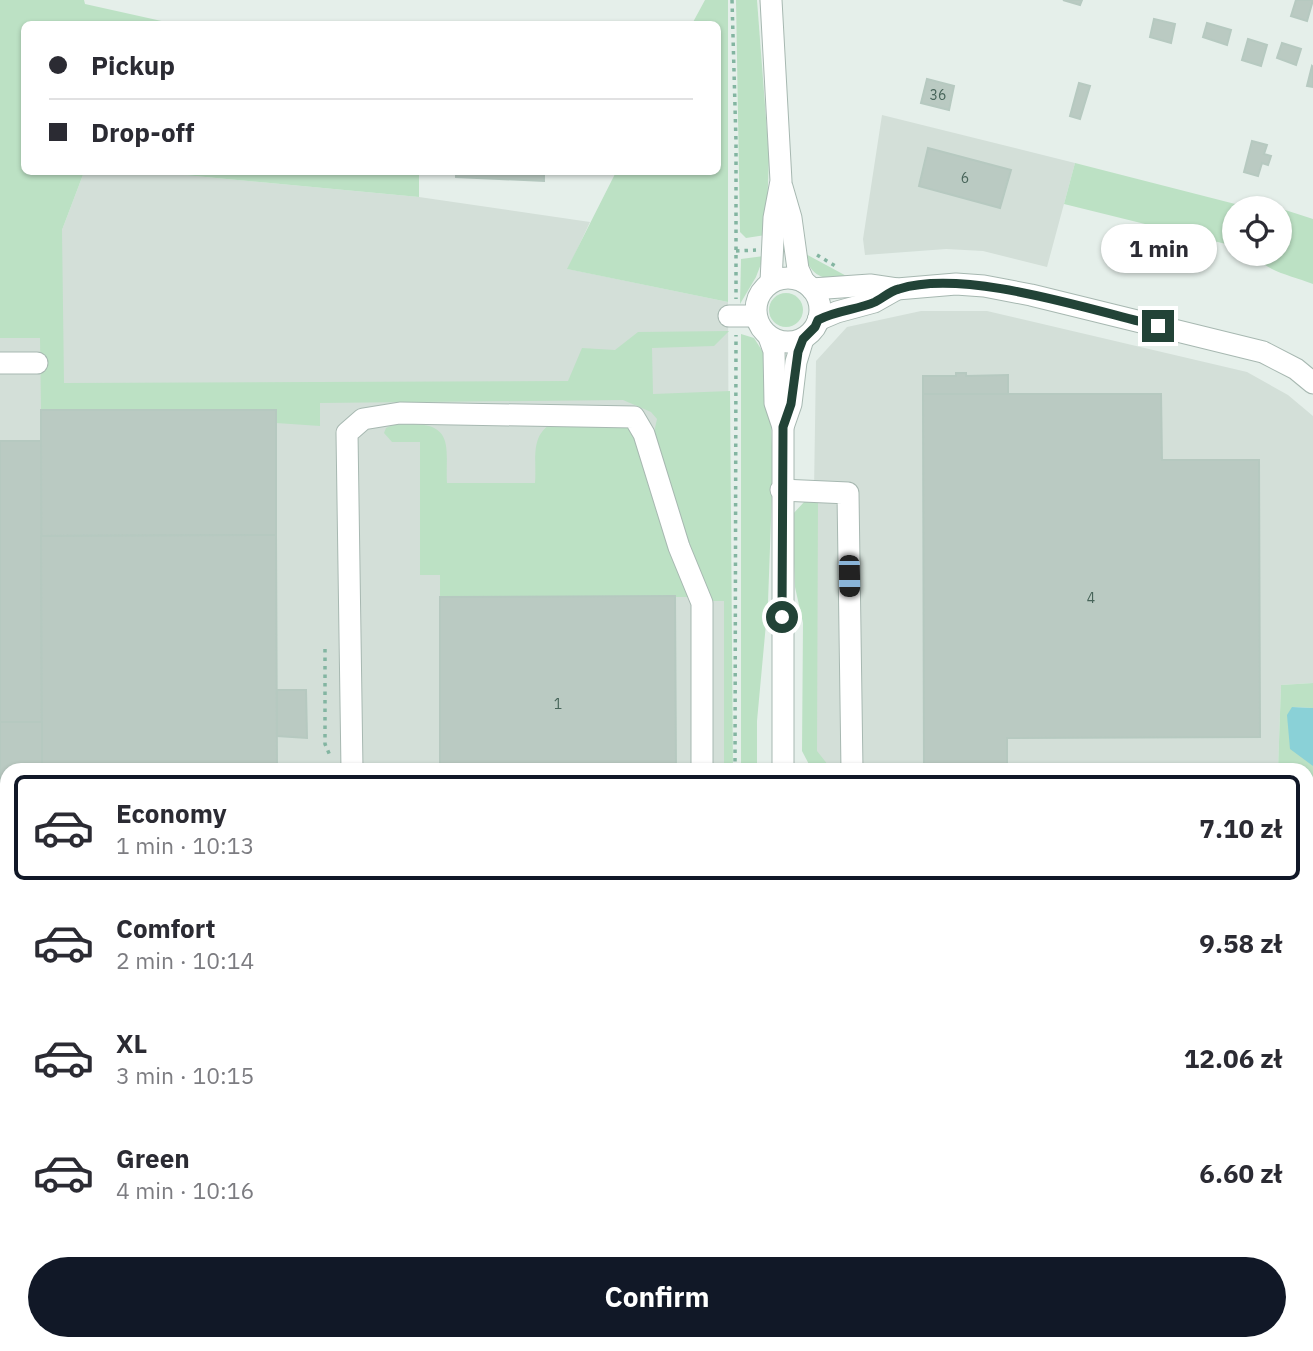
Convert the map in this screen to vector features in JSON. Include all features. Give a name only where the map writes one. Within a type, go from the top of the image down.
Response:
[{"type":"street","points":[[771,0],[781,181],[791,218],[798,269],[818,300],[818,320],[803,339],[796,362],[791,404],[783,427],[783,763]]},
{"type":"street","points":[[771,282],[774,218],[781,181]]},
{"type":"street","points":[[783,427],[775,403],[774,351],[769,337],[740,316],[771,282],[787,278],[808,286],[870,285],[897,289],[956,284],[1031,295],[1263,352],[1296,369],[1313,383]]},
{"type":"street","points":[[818,320],[874,302],[897,289]]},
{"type":"street","points":[[769,337],[786,342],[803,339]]},
{"type":"street","points":[[0,363],[37,363]]},
{"type":"street","points":[[344,763],[347,433],[363,419],[400,413],[634,417],[644,434],[679,547],[702,603],[702,763]]},
{"type":"street","points":[[782,490],[848,493],[852,763]]},
{"type":"path","points":[[732,0],[740,316],[735,763]]},
{"type":"path","points":[[324,649],[325,744],[339,763]]},
{"type":"shaded area","points":[[882,115],[1075,163],[1047,267],[983,251],[946,249],[865,255],[863,239]]},
{"type":"shaded area","points":[[83,175],[184,175],[419,197],[590,222],[568,269],[728,302],[730,763],[0,763],[0,307],[62,230]]},
{"type":"shaded area","points":[[921,311],[987,311],[1247,372],[1288,395],[1313,416],[1313,683],[1281,685],[1278,763],[814,763],[816,361],[847,327]]},
{"type":"green space","points":[[0,0],[84,0],[85,4],[162,21],[21,21],[21,175],[83,175],[62,230],[64,383],[568,381],[582,348],[615,350],[638,332],[729,331],[714,346],[652,348],[653,394],[730,391],[733,763],[724,763],[724,601],[709,601],[678,521],[653,437],[657,419],[651,412],[623,400],[320,403],[320,426],[276,423],[276,410],[41,410],[40,338],[0,338]]},
{"type":"green space","points":[[705,0],[728,0],[728,302],[567,269],[614,175],[721,175],[721,21],[694,21]]},
{"type":"green space","points":[[736,0],[757,0],[769,158],[766,235],[746,238],[740,232]]},
{"type":"green space","points":[[1075,163],[1222,201],[1222,243],[1064,204]]},
{"type":"green space","points":[[184,175],[419,175],[419,197]]},
{"type":"green space","points":[[1292,212],[1313,219],[1313,284],[1268,266],[1292,266]]},
{"type":"green space","points":[[802,252],[852,279],[821,276],[811,268]]},
{"type":"green space","points":[[764,256],[756,277],[740,304],[741,259]]},
{"type":"green space","points":[[786,293],[798,298],[803,310],[798,322],[786,327],[774,322],[769,310],[774,298]]},
{"type":"green space","points":[[741,334],[754,338],[763,352],[768,368],[773,466],[768,602],[757,721],[757,763],[741,763]]},
{"type":"green space","points":[[553,423],[630,425],[650,491],[690,597],[440,597],[440,575],[420,575],[420,442],[392,442],[384,433],[386,428],[395,425],[426,425],[442,434],[447,451],[447,483],[535,483],[537,441],[545,428]]},
{"type":"green space","points":[[818,500],[817,751],[826,763],[808,763],[802,751],[803,623],[795,587],[792,515],[805,501]]},
{"type":"green space","points":[[1313,683],[1313,708],[1292,707],[1312,763],[1278,763],[1281,685]]},
{"type":"water","points":[[1292,707],[1313,708],[1313,763],[1309,763],[1290,749],[1287,715]]},
{"type":"building","points":[[1063,0],[1082,0],[1080,5]]},
{"type":"building","points":[[1296,0],[1313,0],[1307,21],[1291,16]]},
{"type":"building","points":[[1154,19],[1175,24],[1171,43],[1150,37]]},
{"type":"building","points":[[1207,23],[1231,30],[1227,45],[1203,37]]},
{"type":"building","points":[[1248,39],[1267,45],[1261,66],[1242,60]]},
{"type":"building","points":[[1282,43],[1301,49],[1296,65],[1277,58]]},
{"type":"building","points":[[1313,67],[1313,87],[1307,86]]},
{"type":"building","points":[[927,79],[954,86],[949,110],[921,103]]},
{"type":"building","points":[[1079,83],[1090,86],[1080,119],[1070,116]]},
{"type":"building","points":[[1252,141],[1267,145],[1264,154],[1271,156],[1268,165],[1262,163],[1258,176],[1244,172]]},
{"type":"building","points":[[928,148],[1011,170],[1000,208],[919,186]]},
{"type":"building","points":[[544,175],[544,181],[456,177]]},
{"type":"building","points":[[956,373],[966,373],[966,376],[1008,375],[1008,394],[923,394],[923,376],[956,376]]},
{"type":"building","points":[[923,394],[1161,394],[1162,460],[1259,460],[1260,737],[1007,738],[1007,763],[924,763]]},
{"type":"building","points":[[41,410],[276,410],[276,535],[41,536]]},
{"type":"building","points":[[0,441],[41,441],[42,722],[0,722]]},
{"type":"building","points":[[276,535],[277,763],[42,763],[41,536]]},
{"type":"building","points":[[675,596],[676,763],[440,763],[440,597]]},
{"type":"building","points":[[277,690],[306,690],[307,738],[277,736]]},
{"type":"building","points":[[0,722],[42,722],[42,763],[0,763]]},
{"type":"route","points":[[782,617],[783,427],[791,404],[798,352],[803,339],[810,334],[818,320],[829,314],[874,302],[897,289],[956,284],[1031,295],[1158,326]]}]
